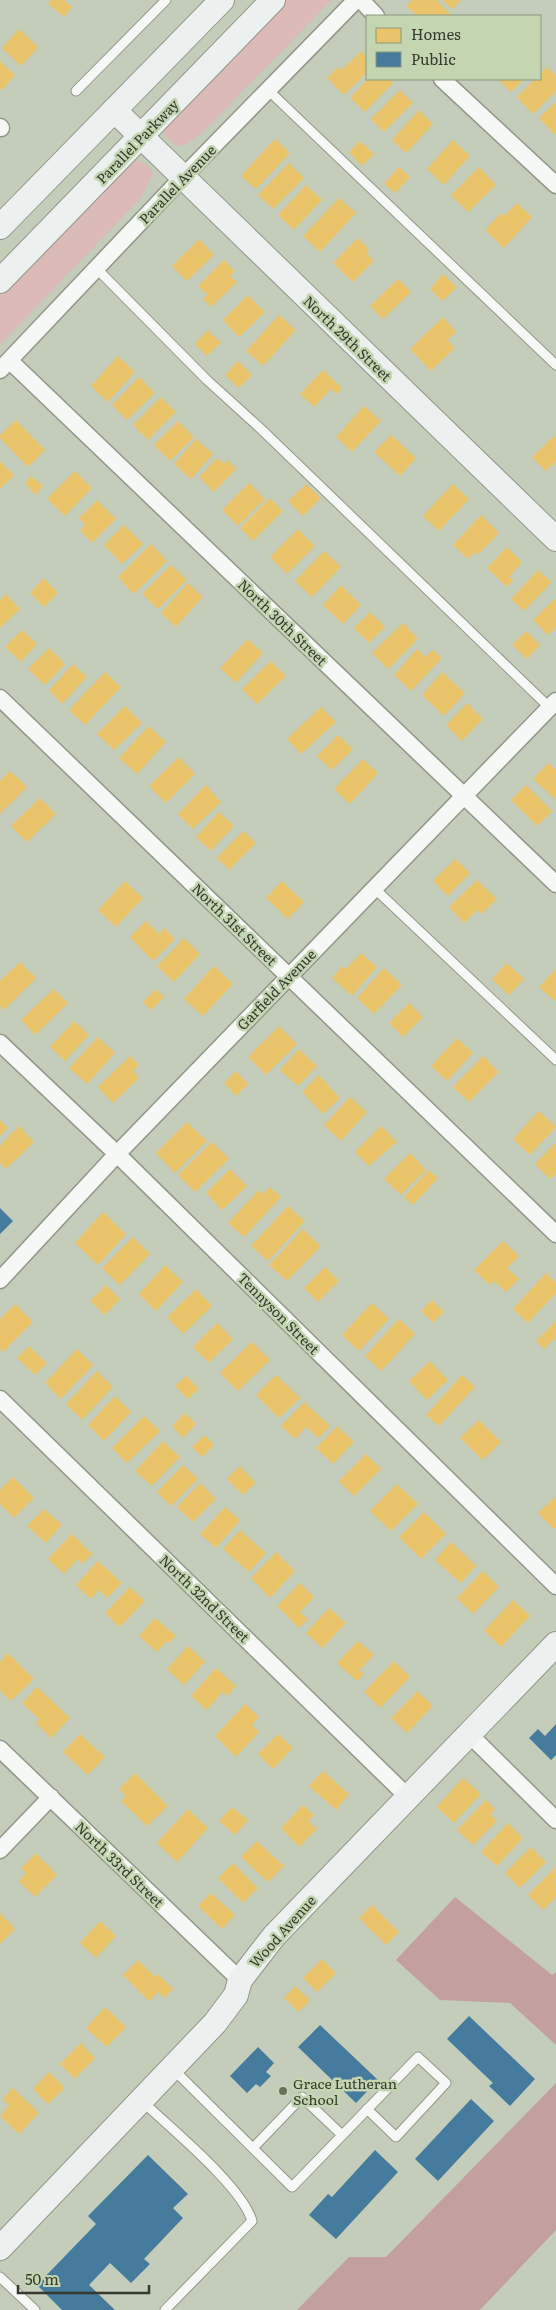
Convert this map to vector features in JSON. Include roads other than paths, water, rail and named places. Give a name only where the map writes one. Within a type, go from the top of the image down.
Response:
[{"type":"street","points":[[0,227],[222,0]]},
{"type":"street","name":"Parallel Parkway","points":[[0,280],[273,0]]},
{"type":"street","name":"Parallel Avenue","points":[[5,366],[267,89],[356,0]]},
{"type":"street","points":[[361,0],[375,15]]},
{"type":"street","points":[[443,80],[556,185]]},
{"type":"street","name":"North 29th Street","points":[[114,110],[556,539]]},
{"type":"street","name":"North 30th Street","points":[[5,366],[556,884]]},
{"type":"street","name":"North 31st Street","points":[[0,698],[556,1234]]},
{"type":"street","name":"Garfield Avenue","points":[[0,1280],[117,1154],[553,704]]},
{"type":"street","name":"Tennyson Street","points":[[0,1043],[117,1154],[556,1586]]},
{"type":"street","name":"North 32nd Street","points":[[0,1399],[409,1798]]},
{"type":"street","name":"Wood Avenue","points":[[0,2248],[215,2023],[236,1995],[240,1980],[274,1936],[556,1644]]},
{"type":"street","points":[[469,1734],[556,1820]]},
{"type":"street","name":"North 33rd Street","points":[[0,1749],[240,1980]]},
{"type":"street","points":[[0,1850],[51,1797]]},
{"type":"lane","points":[[76,91],[166,0]]},
{"type":"lane","points":[[267,89],[556,365]]},
{"type":"lane","points":[[97,269],[207,380],[553,704]]},
{"type":"lane","points":[[374,888],[556,1060]]},
{"type":"lane","points":[[171,2067],[292,2186],[367,2109],[418,2057],[446,2083],[396,2137],[367,2109]]},
{"type":"lane","points":[[253,2148],[302,2097],[342,2135]]},
{"type":"lane","points":[[141,2100],[232,2186],[249,2210],[252,2221],[165,2310]]},
{"type":"lane","points":[[0,2277],[35,2310]]},
{"type":"place","name":"Grace Lutheran School","points":[[283,2091]]}]
